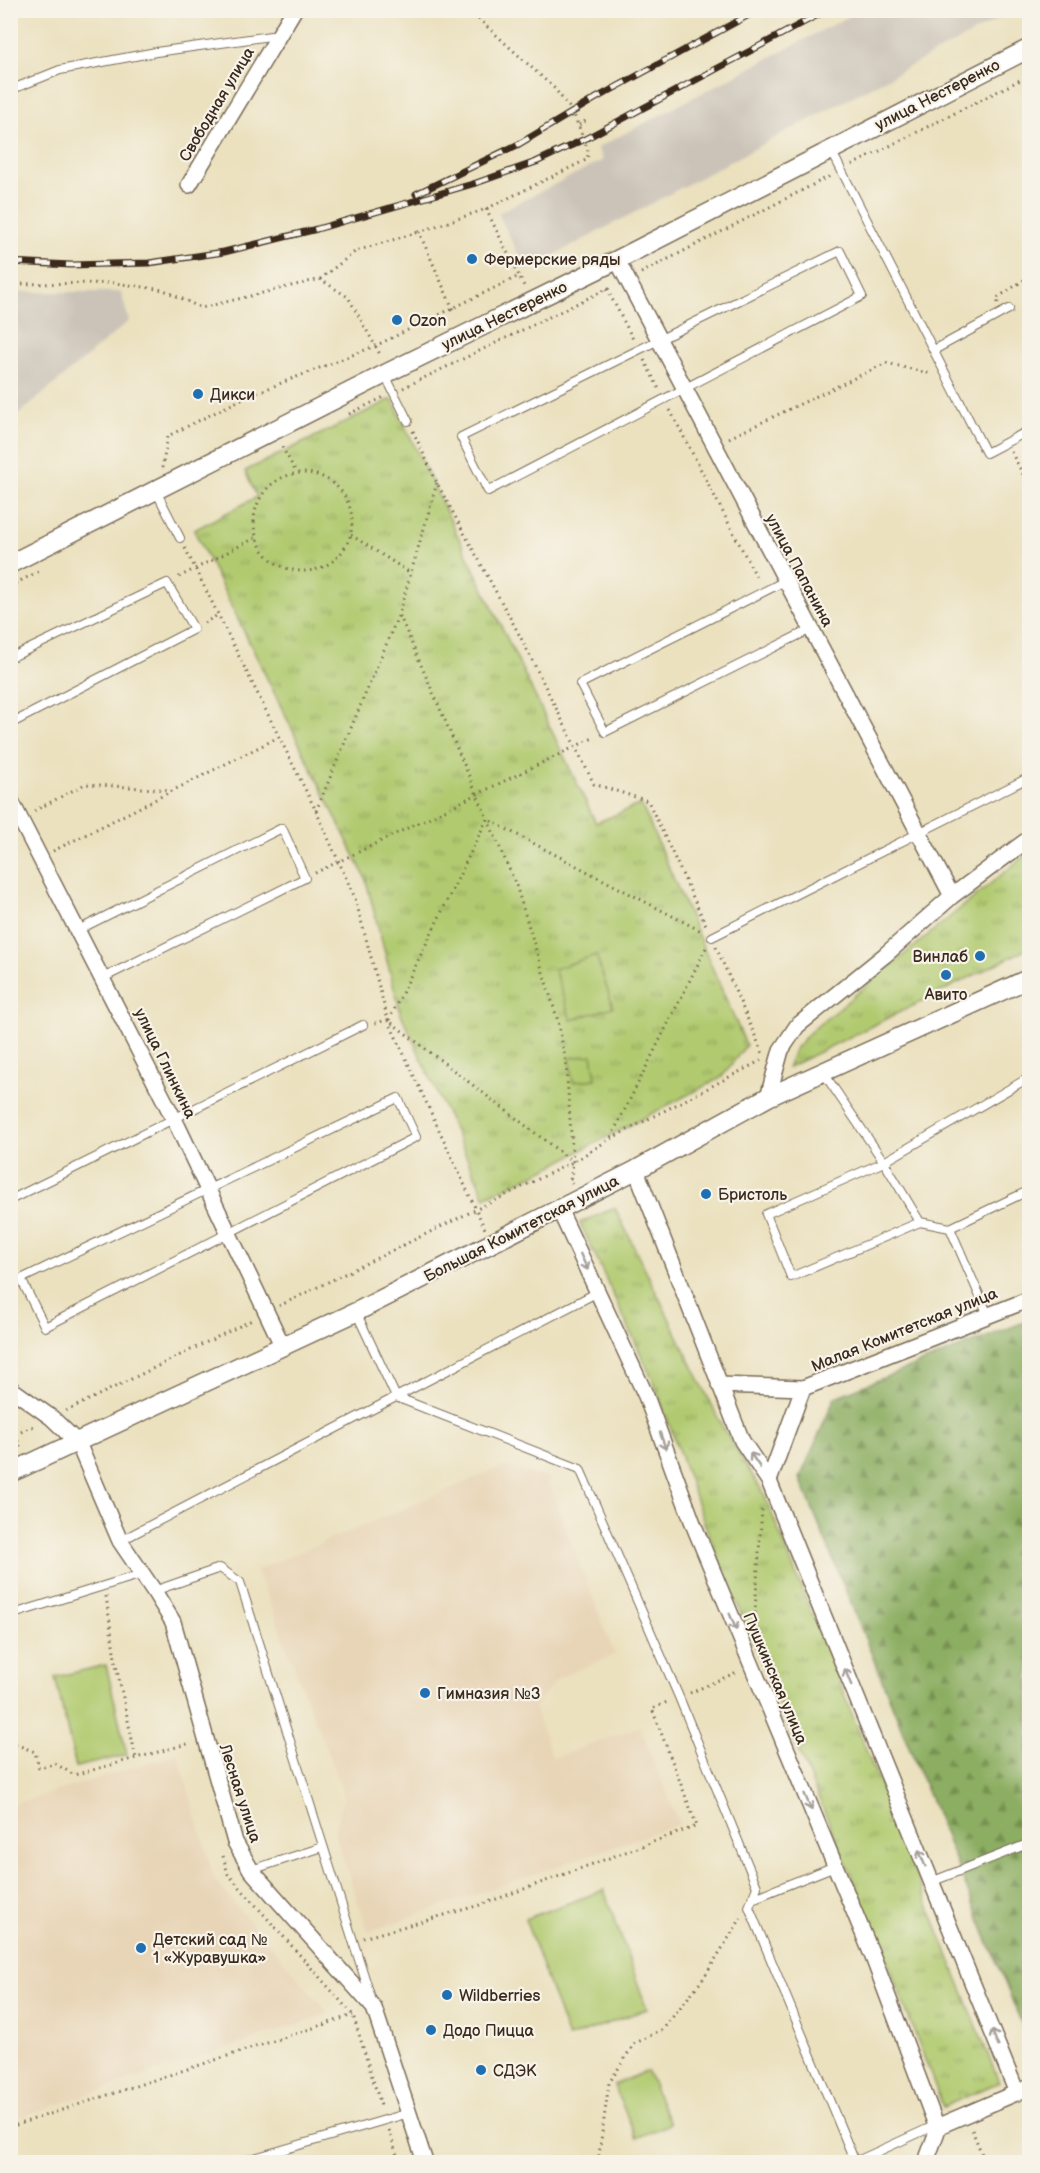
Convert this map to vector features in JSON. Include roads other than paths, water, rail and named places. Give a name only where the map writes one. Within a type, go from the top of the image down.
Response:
[{"type":"street","name":"Свободная улица","points":[[189,184],[294,10]]},
{"type":"street","name":"улица Нестеренко","points":[[10,564],[156,490],[384,367],[533,302],[1029,48]]},
{"type":"street","name":"улица Папанина","points":[[616,260],[952,896]]},
{"type":"street","name":"улица Глинкина","points":[[10,799],[103,978],[283,1347]]},
{"type":"street","points":[[768,1097],[781,1050],[797,1026],[885,955],[952,896],[1029,838]]},
{"type":"street","name":"Большая Комитетская улица","points":[[10,1473],[356,1312],[636,1170],[768,1097],[1029,978]]},
{"type":"street","points":[[636,1170],[742,1441],[769,1481],[932,1882],[1023,2090],[938,2126],[928,2156],[930,2163]]},
{"type":"street","name":"Пушкинская улица","points":[[559,1209],[646,1396],[694,1526],[873,1957],[938,2126]]},
{"type":"street","name":"Малая Комитетская улица","points":[[719,1385],[803,1388],[1029,1299]]},
{"type":"street","points":[[10,1388],[52,1418],[78,1443]]},
{"type":"street","points":[[769,1481],[803,1388]]},
{"type":"street","name":"Лесная улица","points":[[78,1443],[120,1541],[172,1622],[236,1842],[251,1870],[374,2008],[425,2163]]},
{"type":"lane","points":[[10,90],[60,70],[156,52],[278,35]]},
{"type":"lane","points":[[830,149],[986,453],[1029,430]]},
{"type":"lane","points":[[840,251],[862,296],[488,491],[461,437],[659,339],[840,251]]},
{"type":"lane","points":[[934,350],[1009,309]]},
{"type":"lane","points":[[384,367],[393,392],[408,421]]},
{"type":"lane","points":[[156,490],[180,538]]},
{"type":"lane","points":[[785,581],[580,684],[605,732],[811,629]]},
{"type":"lane","points":[[10,658],[167,583],[194,629],[10,724]]},
{"type":"lane","points":[[712,937],[1029,777]]},
{"type":"lane","points":[[78,930],[282,828],[305,878],[103,978]]},
{"type":"lane","points":[[10,1200],[363,1025]]},
{"type":"lane","points":[[823,1072],[884,1162],[920,1222]]},
{"type":"lane","points":[[1029,1077],[884,1162],[766,1215],[791,1277],[920,1222],[950,1228],[1029,1190]]},
{"type":"lane","points":[[398,1098],[416,1137],[45,1327],[21,1279],[207,1189],[398,1098]]},
{"type":"lane","points":[[950,1228],[988,1315]]},
{"type":"lane","points":[[120,1541],[598,1292]]},
{"type":"lane","points":[[356,1312],[396,1397],[580,1469],[679,1697],[757,1887],[750,1903],[854,2162],[938,2126]]},
{"type":"lane","points":[[154,1591],[220,1568],[240,1582],[374,2008]]},
{"type":"lane","points":[[10,1615],[142,1574]]},
{"type":"lane","points":[[932,1882],[1029,1843]]},
{"type":"lane","points":[[251,1870],[323,1847]]},
{"type":"lane","points":[[750,1903],[835,1866]]},
{"type":"lane","points":[[240,2163],[410,2113]]},
{"type":"railway","points":[[416,194],[519,144],[598,97],[758,10]]},
{"type":"railway","points":[[10,262],[71,265],[149,263],[224,252],[317,229],[476,183],[536,162],[585,139],[827,10]]},
{"type":"place","name":"Фермерские ряды","points":[[472,259]]},
{"type":"place","name":"Ozon","points":[[397,320]]},
{"type":"place","name":"Дикси","points":[[198,394]]},
{"type":"place","name":"Винлаб","points":[[980,956]]},
{"type":"place","name":"Авито","points":[[946,975]]},
{"type":"place","name":"Бристоль","points":[[706,1194]]},
{"type":"place","name":"Гимназия №3","points":[[425,1693]]},
{"type":"place","name":"Детский сад № 1 «Журавушка»","points":[[141,1948]]},
{"type":"place","name":"Wildberries","points":[[447,1995]]},
{"type":"place","name":"Додо Пицца","points":[[431,2030]]},
{"type":"place","name":"СДЭК","points":[[481,2070]]}]
